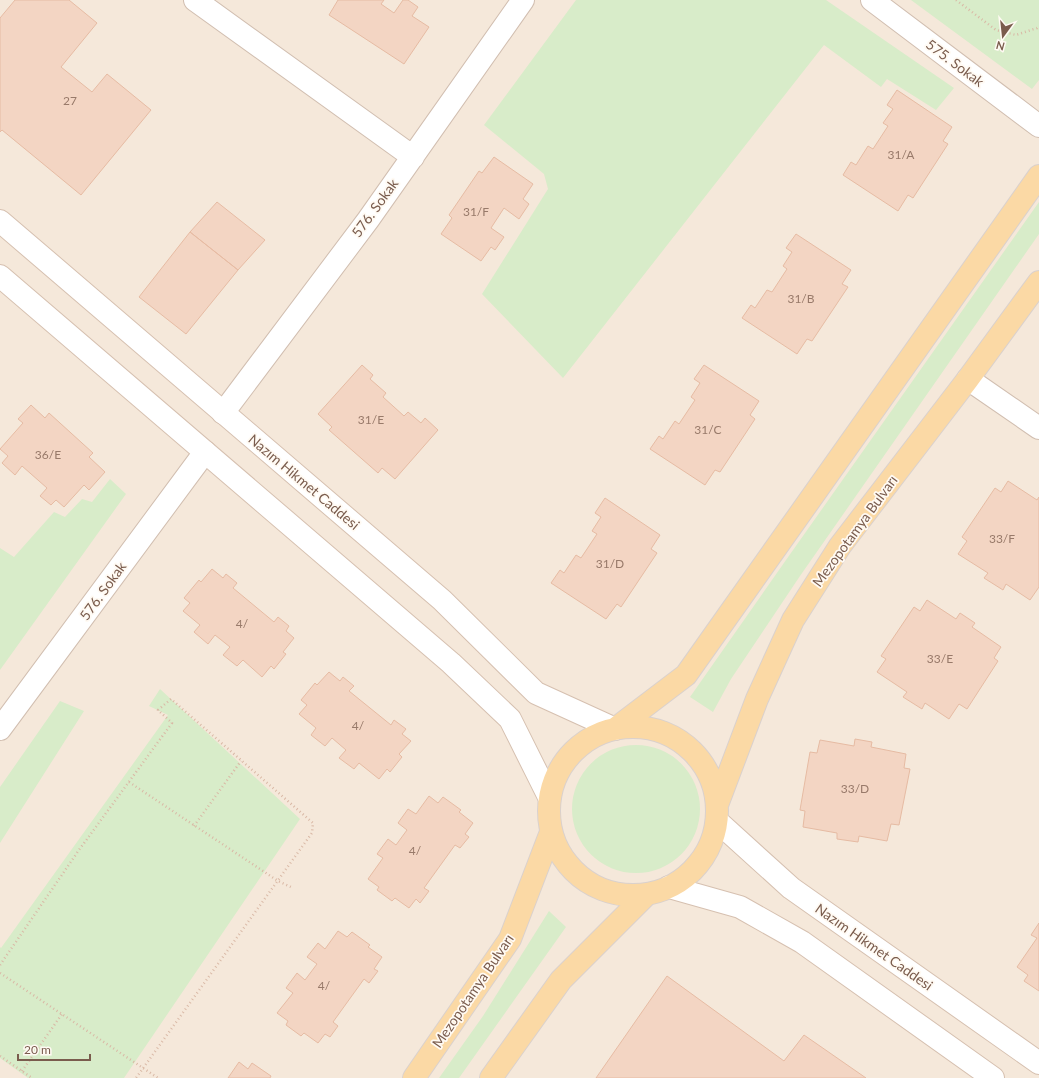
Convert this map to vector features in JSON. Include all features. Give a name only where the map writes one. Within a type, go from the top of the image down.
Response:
[{"type":"main road","points":[[195,0],[413,157]]},
{"type":"main road","name":"576. Sokak","points":[[222,413],[363,226],[523,0]]},
{"type":"main road","name":"575. Sokak","points":[[872,0],[1039,126]]},
{"type":"main road","points":[[615,729],[686,675],[1039,176]]},
{"type":"main road","name":"Nazım Hikmet Caddesi","points":[[0,221],[222,413],[442,600],[536,693],[615,729]]},
{"type":"main road","points":[[0,276],[451,663],[510,720],[549,797]]},
{"type":"main road","name":"Mezopotamya Bulvarı","points":[[647,894],[669,887],[683,879],[696,867],[706,853],[713,838],[717,813],[757,699],[793,620],[840,546],[968,379],[1039,282]]},
{"type":"main road","points":[[968,379],[1039,428]]},
{"type":"main road","name":"576. Sokak","points":[[0,729],[205,452]]},
{"type":"main road","points":[[647,894],[632,896],[616,894],[587,882],[564,861],[556,847],[551,832],[548,815],[549,797],[553,781],[561,766],[571,753],[584,742],[599,734],[615,729],[632,727],[667,734],[684,744],[698,758],[708,774],[714,789],[717,813]]},
{"type":"main road","name":"Nazım Hikmet Caddesi","points":[[717,813],[791,888],[1039,1063]]},
{"type":"main road","name":"Mezopotamya Bulvarı","points":[[414,1078],[510,939],[551,832]]},
{"type":"main road","points":[[669,887],[740,907],[802,942],[993,1078]]},
{"type":"main road","points":[[491,1078],[561,980],[647,894]]},
{"type":"path","points":[[956,0],[996,30],[1016,35],[1039,26]]},
{"type":"path","points":[[0,965],[79,850],[172,723],[158,710],[171,699],[312,823],[312,833],[136,1078]]},
{"type":"path","points":[[194,826],[241,761]]},
{"type":"path","points":[[129,782],[278,881],[293,888]]},
{"type":"path","points":[[0,973],[144,1067],[158,1078]]},
{"type":"path","points":[[22,1071],[62,1014]]},
{"type":"path","points":[[0,1056],[32,1078]]},
{"type":"shaded area","points":[[0,0],[1039,0],[1039,1078],[0,1078]]},
{"type":"green space","points":[[576,0],[826,0],[954,88],[936,110],[887,79],[881,87],[824,45],[563,378],[482,294],[548,189],[544,174],[484,125]]},
{"type":"green space","points":[[911,0],[1039,0],[1039,80],[1032,89]]},
{"type":"green space","points":[[1039,202],[1039,234],[800,576],[731,679],[713,712],[690,697],[786,560]]},
{"type":"green space","points":[[110,479],[126,494],[0,670],[0,548],[14,557],[54,512],[65,517],[82,499],[92,502]]},
{"type":"green space","points":[[160,689],[300,819],[124,1078],[28,1078],[0,1058],[0,947],[1,948],[168,715],[149,706]]},
{"type":"green space","points":[[60,701],[84,711],[0,843],[0,787]]},
{"type":"green space","points":[[642,745],[655,747],[672,755],[682,763],[690,773],[698,790],[700,809],[698,828],[690,845],[682,855],[672,863],[655,871],[630,873],[617,871],[600,863],[590,855],[582,845],[574,828],[572,803],[574,790],[582,773],[590,763],[600,755],[617,747]]},
{"type":"green space","points":[[549,911],[566,927],[459,1078],[439,1078],[483,1016]]},
{"type":"building","points":[[15,0],[69,0],[97,23],[61,67],[92,92],[107,74],[151,110],[81,195],[2,130],[0,132],[0,18]]},
{"type":"building","points":[[338,0],[384,0],[381,4],[394,13],[403,0],[408,0],[418,7],[412,16],[429,27],[404,64],[329,15]]},
{"type":"building","points":[[897,90],[952,127],[943,141],[948,144],[913,198],[908,195],[898,211],[843,175],[851,162],[856,165],[868,146],[873,149],[888,126],[883,123],[893,109],[887,105]]},
{"type":"building","points":[[494,157],[533,184],[523,199],[529,204],[519,219],[504,208],[491,228],[504,237],[495,250],[491,247],[481,261],[441,234],[452,218],[449,215],[479,171],[482,173]]},
{"type":"building","points":[[217,202],[265,240],[238,270],[190,232]]},
{"type":"building","points":[[190,232],[238,270],[186,334],[139,297]]},
{"type":"building","points":[[796,234],[851,270],[842,284],[848,287],[812,341],[807,339],[797,354],[742,318],[751,305],[755,308],[767,290],[772,292],[787,269],[783,266],[792,252],[786,248]]},
{"type":"building","points":[[362,365],[373,375],[370,379],[386,393],[383,397],[404,416],[408,412],[421,423],[425,418],[438,430],[395,479],[382,468],[378,473],[329,430],[332,427],[318,414]]},
{"type":"building","points":[[704,365],[759,401],[750,415],[755,419],[720,472],[715,470],[705,485],[650,449],[659,436],[663,439],[675,421],[679,424],[695,400],[691,397],[700,383],[694,379]]},
{"type":"building","points":[[31,405],[45,418],[49,413],[93,453],[89,457],[105,472],[89,490],[84,485],[64,507],[56,500],[51,505],[40,496],[47,488],[22,466],[15,475],[2,463],[8,456],[0,449],[23,423],[18,419]]},
{"type":"building","points":[[1008,481],[1037,500],[1039,497],[1039,587],[1030,600],[1006,584],[1003,590],[984,578],[988,573],[958,554],[967,541],[962,537],[995,488],[1001,492]]},
{"type":"building","points":[[605,498],[660,535],[651,549],[657,553],[621,607],[617,604],[606,619],[551,583],[560,570],[564,573],[576,555],[581,558],[597,534],[592,531],[601,517],[595,513]]},
{"type":"building","points":[[212,569],[223,578],[226,574],[237,583],[233,588],[274,622],[278,617],[289,626],[286,631],[294,638],[283,652],[286,654],[274,669],[271,666],[262,677],[243,660],[237,666],[223,655],[230,647],[215,635],[208,644],[194,632],[200,625],[183,611],[190,603],[184,598],[199,580],[201,582]]},
{"type":"building","points":[[927,600],[956,619],[960,613],[975,623],[972,627],[1001,647],[994,658],[998,661],[967,709],[959,704],[949,719],[925,703],[922,709],[903,697],[907,692],[877,672],[886,659],[881,656],[914,607],[920,611]]},
{"type":"building","points":[[329,672],[340,681],[343,677],[354,686],[349,691],[391,725],[394,720],[406,729],[402,734],[411,741],[399,754],[402,757],[390,772],[387,769],[379,779],[359,763],[354,769],[339,758],[346,750],[332,738],[325,746],[311,735],[316,728],[299,714],[307,705],[301,700],[315,683],[317,685]]},
{"type":"building","points":[[855,739],[872,742],[871,747],[906,754],[904,768],[910,769],[899,825],[891,824],[887,841],[859,836],[858,842],[837,839],[837,833],[803,827],[805,811],[800,810],[810,752],[817,753],[820,740],[854,746]]},
{"type":"building","points":[[429,796],[438,803],[443,797],[461,810],[459,812],[473,823],[465,834],[469,837],[460,848],[455,845],[424,888],[429,891],[420,903],[416,899],[409,908],[395,898],[392,901],[377,890],[379,887],[368,879],[383,858],[377,854],[388,839],[396,845],[407,830],[398,823],[408,809],[416,814]]},
{"type":"building","points":[[1039,923],[1039,991],[1024,981],[1028,975],[1017,967],[1037,938],[1031,935]]},
{"type":"building","points":[[338,931],[347,937],[352,932],[370,945],[368,947],[382,957],[374,969],[378,971],[369,983],[364,979],[333,1022],[338,1026],[330,1037],[325,1034],[318,1043],[304,1033],[301,1036],[286,1025],[288,1021],[277,1013],[293,993],[286,988],[297,973],[305,980],[317,964],[307,957],[318,943],[325,949]]},
{"type":"building","points":[[667,976],[784,1061],[804,1035],[866,1078],[596,1078]]},
{"type":"building","points":[[239,1062],[248,1069],[252,1063],[271,1076],[270,1078],[228,1078]]}]
